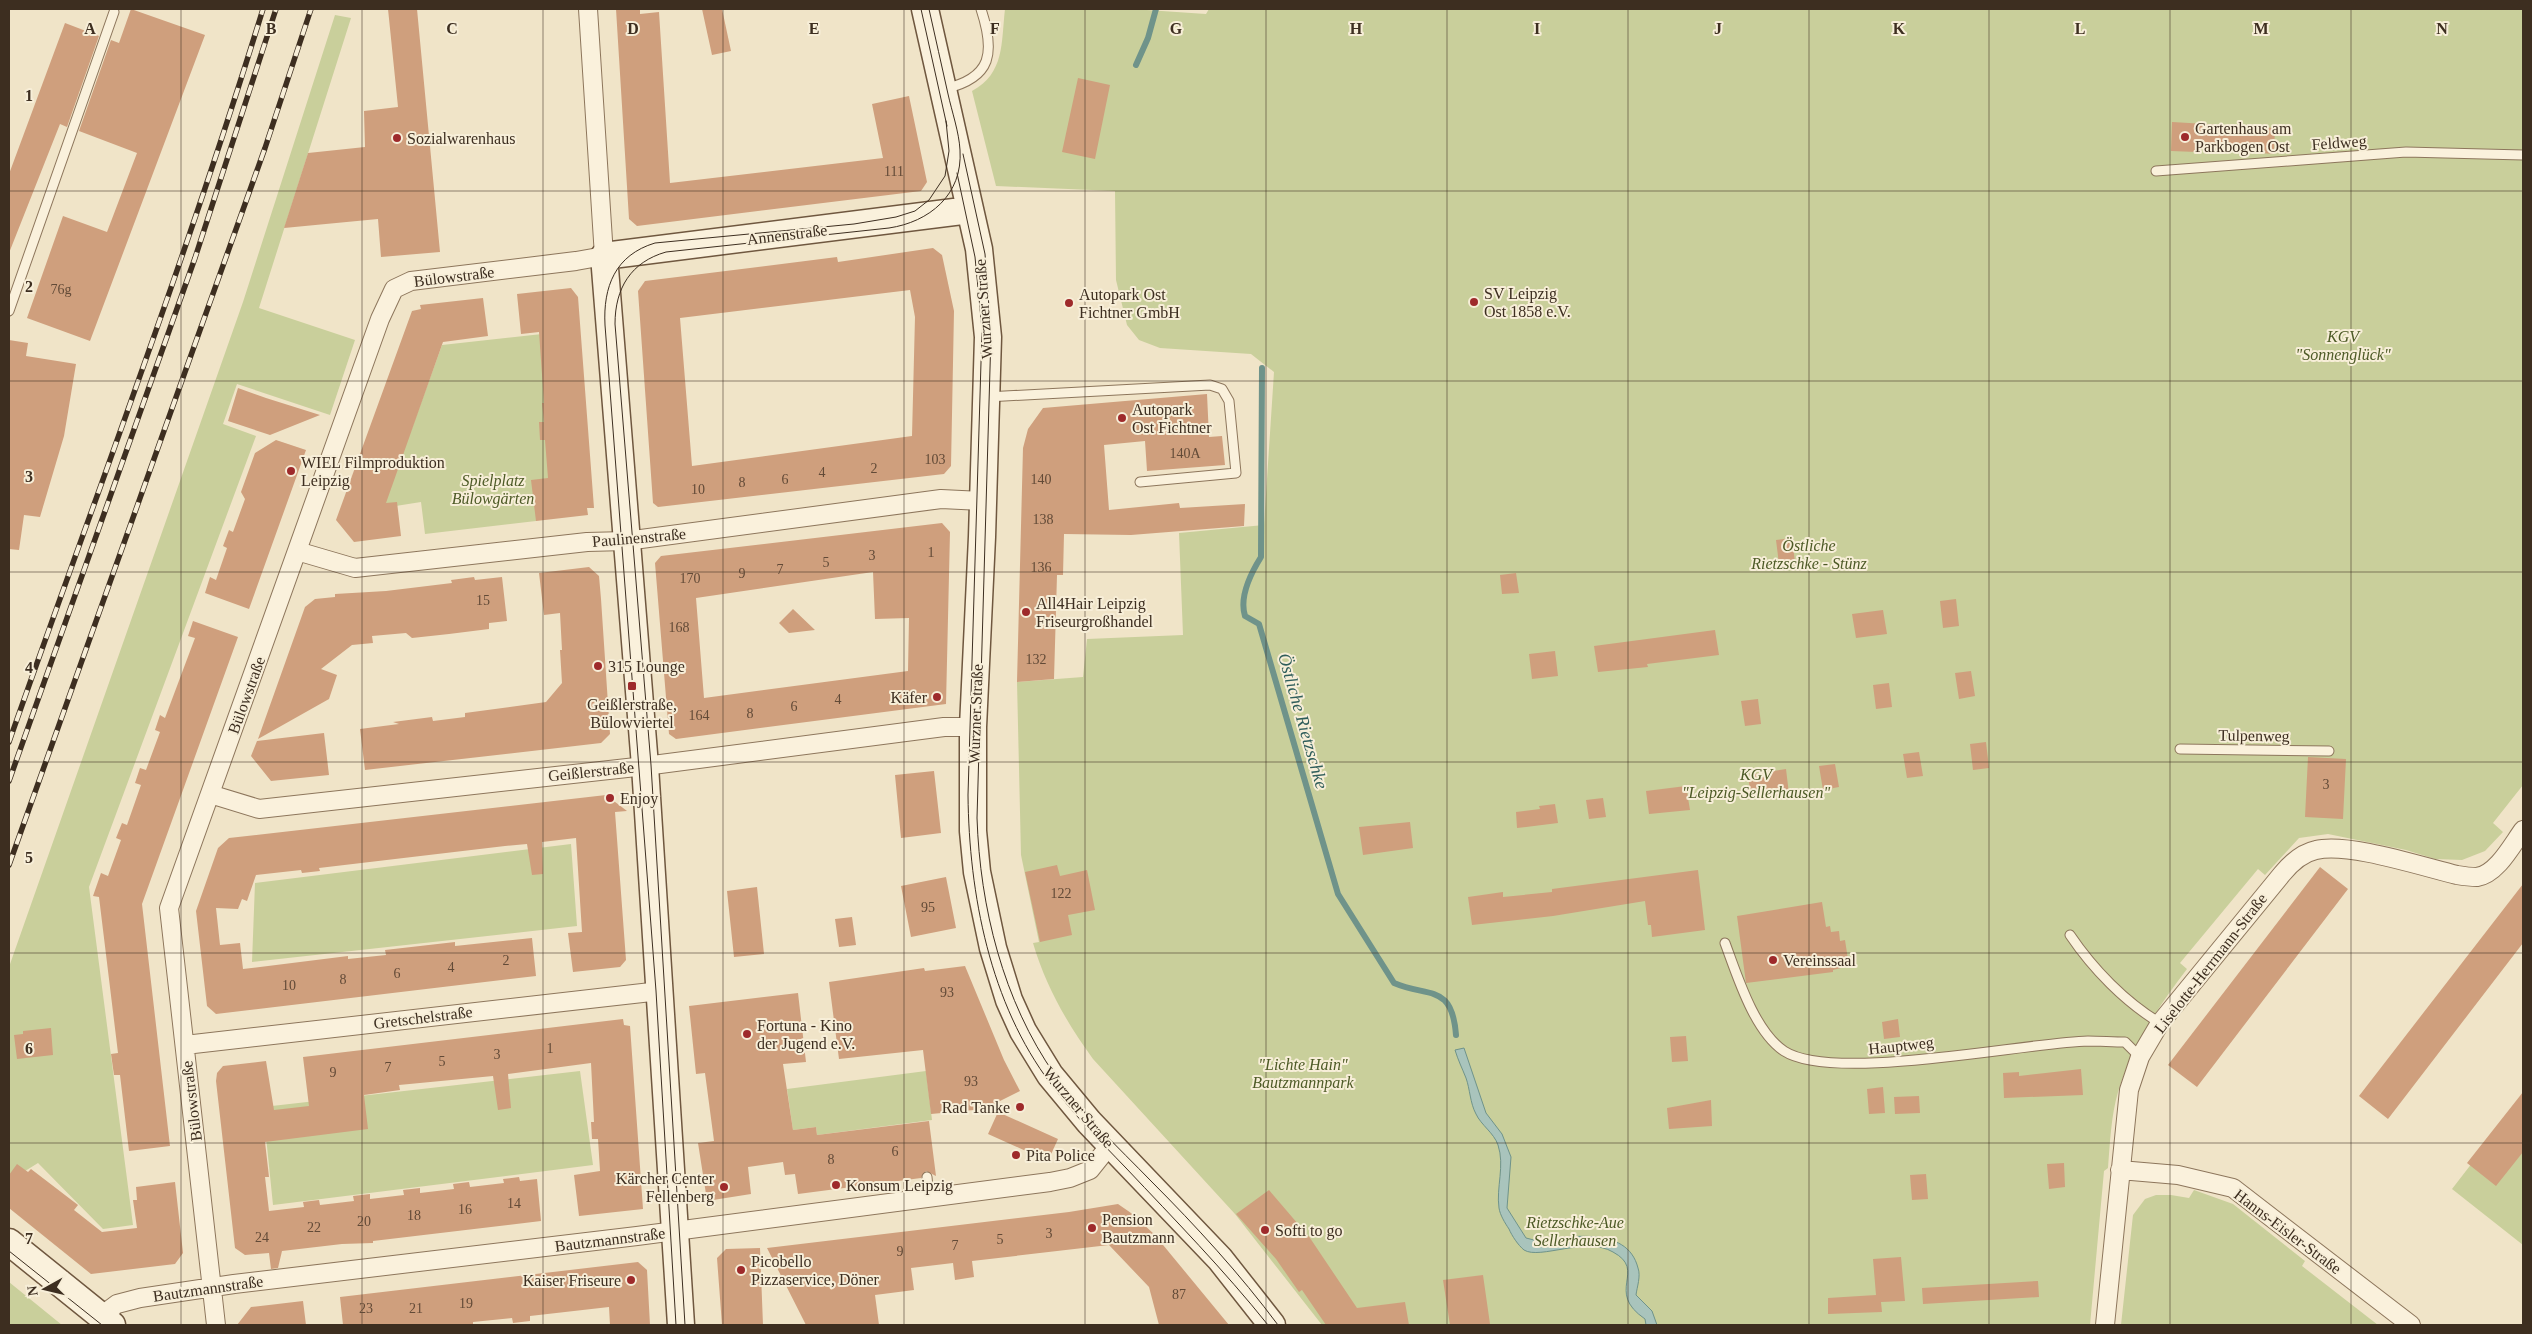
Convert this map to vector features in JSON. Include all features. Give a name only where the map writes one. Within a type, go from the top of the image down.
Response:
[{"type":"main road","name":"Wurzner Straße","points":[[925,9],[980,256],[987,329],[973,728],[974,852],[992,948],[1008,1000],[1048,1072],[1077,1109],[1110,1145],[1220,1259],[1272,1325]]},
{"type":"main road","name":"Annenstraße","points":[[604,256],[970,210]]},
{"type":"main road","points":[[604,256],[645,766],[681,1325]]},
{"type":"main road","points":[[9,1242],[107,1321]]},
{"type":"street","points":[[588,9],[604,256]]},
{"type":"street","name":"Bülowstraße","points":[[216,1325],[214,1287],[169,908],[380,320],[394,289],[411,281],[604,256]]},
{"type":"street","name":"Paulinenstraße","points":[[297,551],[355,568],[588,542],[626,541],[941,499],[982,501]]},
{"type":"street","name":"Geißlerstraße","points":[[210,794],[259,810],[645,766],[944,727],[973,728]]},
{"type":"street","name":"Liselotte-Herrmann-Straße","points":[[2105,1325],[2129,1090],[2140,1057],[2160,1023],[2282,874],[2300,857],[2317,850],[2346,848],[2457,875],[2476,877],[2486,874],[2493,868],[2523,830]]},
{"type":"street","name":"Gretschelstraße","points":[[185,1045],[660,990]]},
{"type":"street","name":"Bautzmannstraße","points":[[107,1321],[117,1304],[140,1298],[214,1287],[676,1230],[1070,1178],[1095,1165],[1110,1145]]},
{"type":"street","name":"Hanns-Eisler-Straße","points":[[2120,1170],[2178,1175],[2232,1188],[2411,1325]]},
{"type":"lane","points":[[943,89],[965,83],[977,76],[987,65],[989,46],[981,9]]},
{"type":"lane","points":[[9,311],[114,12]]},
{"type":"lane","name":"Feldweg","points":[[2156,171],[2406,152],[2523,155]]},
{"type":"lane","points":[[986,397],[1210,385],[1222,389],[1229,401],[1236,474],[1140,482]]},
{"type":"lane","name":"Tulpenweg","points":[[2180,749],[2329,751]]},
{"type":"lane","points":[[2070,935],[2088,962],[2148,1015],[2160,1023]]},
{"type":"lane","name":"Hauptweg","points":[[1725,943],[1743,990],[1767,1035],[1783,1051],[1797,1058],[1861,1064],[2087,1041],[2126,1042],[2140,1057]]},
{"type":"lane","points":[[927,1177],[929,1197]]},
{"type":"green space","name":"Östliche Rietzschke - Stünz","points":[[1005,9],[1132,9],[1206,14],[1209,9],[2523,9],[2523,785],[2493,823],[2503,832],[2485,851],[2462,860],[2435,859],[2406,850],[2328,834],[2299,838],[2265,875],[2258,869],[2180,963],[2187,969],[2166,997],[2130,1059],[2118,1092],[2111,1130],[2108,1168],[2104,1171],[2090,1325],[1322,1325],[1235,1214],[1093,1059],[1074,1032],[1058,1004],[1044,975],[1033,943],[1039,942],[1021,855],[1017,682],[1083,677],[1087,639],[1183,635],[1179,533],[1264,525],[1274,372],[1251,354],[1160,348],[1139,340],[1127,325],[1116,280],[1115,191],[996,186],[972,91],[983,84],[996,66],[1002,45]]},
{"type":"green space","points":[[335,15],[351,18],[259,308],[355,340],[330,415],[237,384],[223,424],[256,436],[89,887],[133,1225],[103,1229],[38,1163],[9,1181],[9,967],[243,302]]},
{"type":"green space","name":"Spielplatz Bülowgärten","points":[[542,334],[560,482],[536,521],[425,534],[421,502],[383,508],[442,345]]},
{"type":"green space","points":[[571,844],[577,926],[252,962],[255,883]]},
{"type":"green space","points":[[580,1071],[593,1165],[273,1205],[263,1107]]},
{"type":"green space","points":[[926,1071],[932,1120],[817,1135],[816,1127],[793,1130],[787,1089]]},
{"type":"green space","points":[[2523,1097],[2523,1245],[2452,1189]]},
{"type":"green space","points":[[2194,1190],[2233,1204],[2305,1261],[2302,1266],[2378,1325],[2121,1325],[2133,1215],[2145,1199],[2156,1195],[2189,1198]]},
{"type":"green space","points":[[9,1282],[62,1325],[9,1325]]},
{"type":"water","points":[[1464,1048],[1486,1113],[1502,1134],[1511,1157],[1507,1208],[1526,1238],[1534,1240],[1578,1236],[1594,1237],[1609,1239],[1622,1245],[1632,1254],[1639,1271],[1636,1295],[1652,1311],[1657,1325],[1646,1325],[1645,1319],[1633,1309],[1626,1291],[1627,1267],[1623,1259],[1613,1252],[1590,1246],[1531,1252],[1524,1250],[1515,1240],[1499,1208],[1501,1161],[1498,1145],[1474,1110],[1466,1078],[1455,1050]]},
{"type":"building","points":[[131,9],[205,35],[90,341],[27,318],[63,216],[107,232],[137,153],[79,131],[111,40],[119,43]]},
{"type":"building","name":"Sozialwarenhaus","points":[[388,9],[417,9],[440,252],[381,257],[378,219],[284,228],[308,153],[365,147],[364,111],[398,107]]},
{"type":"building","points":[[616,9],[640,9],[640,14],[659,12],[670,183],[883,158],[872,104],[909,96],[927,182],[921,191],[637,226],[629,219]]},
{"type":"building","points":[[702,9],[722,9],[731,51],[712,55]]},
{"type":"building","points":[[65,23],[99,36],[67,127],[60,124],[9,253],[9,174]]},
{"type":"building","points":[[1078,78],[1110,85],[1095,159],[1062,152]]},
{"type":"building","points":[[2172,122],[2275,128],[2274,154],[2248,152],[2248,145],[2197,142],[2197,152],[2171,151]]},
{"type":"building","points":[[933,248],[942,255],[954,311],[951,466],[944,474],[658,507],[653,503],[638,291],[645,281],[837,257],[838,262]],"holes":[[[910,290],[915,317],[912,436],[692,466],[680,318]]]},
{"type":"building","points":[[571,288],[578,297],[594,508],[587,508],[588,515],[536,521],[531,480],[548,478],[545,440],[540,440],[539,422],[544,422],[542,403],[544,403],[539,332],[521,334],[517,294]]},
{"type":"building","points":[[483,298],[488,336],[443,342],[386,503],[397,502],[401,536],[354,542],[336,520],[412,311],[421,309],[420,305]]},
{"type":"building","points":[[9,340],[28,343],[26,356],[76,364],[64,436],[40,517],[24,515],[19,550],[9,549]]},
{"type":"building","points":[[238,388],[320,415],[270,435],[228,421]]},
{"type":"building","points":[[1207,394],[1209,437],[1222,436],[1225,465],[1147,471],[1145,441],[1104,445],[1109,510],[1179,503],[1180,508],[1245,504],[1244,526],[1131,535],[1064,534],[1063,575],[1057,575],[1054,679],[1017,682],[1023,448],[1028,429],[1043,408]]},
{"type":"building","points":[[276,440],[306,450],[249,609],[205,593],[210,577],[216,580],[227,548],[223,546],[229,530],[233,532],[245,499],[241,492],[255,453]]},
{"type":"building","points":[[942,523],[950,532],[946,704],[676,739],[669,734],[655,563],[661,556]],"holes":[[[873,572],[875,619],[909,618],[908,671],[704,698],[696,598]]]},
{"type":"building","points":[[1792,538],[1795,562],[1779,564],[1776,540]]},
{"type":"building","points":[[589,567],[599,576],[601,599],[610,734],[601,743],[365,770],[360,729],[432,717],[433,721],[465,717],[465,713],[546,702],[562,683],[560,613],[544,615],[539,573]]},
{"type":"building","points":[[1516,573],[1519,593],[1502,594],[1500,575]]},
{"type":"building","points":[[474,577],[475,580],[502,577],[507,621],[489,623],[489,629],[449,634],[412,638],[406,633],[372,636],[373,643],[352,645],[321,669],[337,675],[329,699],[258,739],[305,607],[315,599],[335,597],[335,594],[386,591],[452,583],[451,580]]},
{"type":"building","points":[[1956,599],[1959,626],[1943,628],[1940,601]]},
{"type":"building","points":[[793,609],[815,630],[789,633],[779,623]]},
{"type":"building","points":[[1883,610],[1887,634],[1856,638],[1852,614]]},
{"type":"building","points":[[193,621],[238,637],[142,904],[170,1146],[129,1151],[120,1075],[114,1075],[111,1054],[118,1053],[99,897],[93,896],[101,873],[108,876],[121,840],[116,838],[122,823],[127,825],[141,785],[135,783],[140,768],[146,770],[160,732],[155,730],[160,715],[165,718],[195,638],[188,636]]},
{"type":"building","points":[[1715,630],[1719,655],[1647,664],[1648,667],[1598,672],[1594,646]]},
{"type":"building","points":[[1555,651],[1558,676],[1532,679],[1529,654]]},
{"type":"building","points":[[1971,671],[1975,696],[1959,699],[1955,673]]},
{"type":"building","points":[[1889,683],[1892,707],[1876,709],[1873,685]]},
{"type":"building","points":[[1758,699],[1761,724],[1745,726],[1741,701]]},
{"type":"building","points":[[324,733],[329,775],[271,781],[251,756],[257,741]]},
{"type":"building","points":[[1986,742],[1989,768],[1973,770],[1970,744]]},
{"type":"building","points":[[1919,752],[1923,776],[1907,778],[1903,754]]},
{"type":"building","points":[[2308,757],[2346,759],[2343,819],[2305,817]]},
{"type":"building","points":[[1835,764],[1839,787],[1823,790],[1819,766]]},
{"type":"building","points":[[1786,769],[1789,794],[1751,799],[1748,775]]},
{"type":"building","points":[[934,771],[941,833],[901,838],[895,775]]},
{"type":"building","points":[[1686,786],[1690,810],[1649,814],[1646,791]]},
{"type":"building","points":[[606,795],[627,811],[615,812],[626,960],[620,967],[573,972],[568,933],[582,932],[576,838],[542,842],[543,874],[532,875],[527,844],[505,846],[319,868],[320,871],[302,873],[301,870],[256,875],[247,901],[242,899],[238,909],[216,908],[220,945],[240,943],[243,969],[348,956],[348,959],[386,955],[385,950],[455,942],[455,946],[532,938],[536,976],[216,1014],[207,1006],[196,911],[218,848],[229,838]]},
{"type":"building","points":[[1603,798],[1606,817],[1589,819],[1586,800]]},
{"type":"building","points":[[1555,804],[1558,823],[1517,828],[1516,812],[1540,809],[1539,806]]},
{"type":"building","points":[[1410,822],[1413,848],[1363,855],[1359,827]]},
{"type":"building","points":[[1057,865],[1060,876],[1087,870],[1095,910],[1068,915],[1072,935],[1040,942],[1025,872]]},
{"type":"building","points":[[2320,867],[2348,889],[2197,1087],[2168,1065]]},
{"type":"building","points":[[1698,870],[1705,930],[1652,937],[1651,925],[1648,925],[1645,901],[1553,916],[1472,925],[1468,897],[1503,892],[1503,897],[1552,892],[1552,889]]},
{"type":"building","points":[[946,877],[956,928],[911,937],[901,886]]},
{"type":"building","points":[[2523,884],[2523,943],[2388,1119],[2359,1096]]},
{"type":"building","points":[[757,887],[764,954],[734,957],[727,891]]},
{"type":"building","points":[[1822,902],[1826,927],[1830,926],[1831,932],[1839,931],[1840,941],[1845,940],[1849,966],[1833,970],[1833,972],[1746,983],[1737,916]]},
{"type":"building","points":[[852,917],[856,945],[839,947],[835,919]]},
{"type":"building","points":[[965,966],[1004,1060],[1020,1091],[984,1109],[931,1114],[923,1050],[839,1059],[829,982],[924,968],[925,971]]},
{"type":"building","points":[[798,993],[806,1062],[783,1064],[793,1130],[816,1127],[817,1135],[929,1121],[936,1176],[926,1171],[921,1178],[798,1194],[795,1174],[785,1175],[783,1162],[748,1167],[751,1194],[713,1200],[706,1194],[698,1143],[714,1141],[705,1073],[696,1074],[689,1006]]},
{"type":"building","points":[[623,1019],[624,1025],[630,1026],[643,1209],[579,1216],[574,1175],[600,1171],[598,1139],[592,1139],[591,1122],[594,1122],[591,1063],[508,1074],[511,1108],[498,1110],[493,1076],[399,1085],[400,1090],[364,1095],[368,1129],[265,1142],[269,1177],[265,1177],[269,1211],[304,1207],[303,1202],[319,1200],[320,1205],[354,1201],[353,1196],[370,1194],[370,1199],[404,1195],[403,1190],[420,1188],[420,1193],[454,1189],[453,1184],[469,1182],[470,1187],[504,1183],[503,1179],[519,1177],[520,1181],[537,1179],[541,1221],[373,1241],[373,1243],[342,1244],[282,1251],[278,1268],[271,1269],[269,1253],[245,1255],[235,1248],[216,1081],[217,1073],[223,1066],[266,1061],[274,1110],[309,1106],[303,1057]]},
{"type":"building","points":[[1898,1019],[1900,1037],[1884,1039],[1882,1022]]},
{"type":"building","points":[[51,1028],[53,1055],[17,1059],[14,1035],[23,1034],[23,1031]]},
{"type":"building","points":[[1686,1036],[1688,1061],[1672,1062],[1670,1037]]},
{"type":"building","points":[[2081,1069],[2083,1095],[2004,1098],[2003,1073],[2019,1072],[2019,1076]]},
{"type":"building","points":[[1883,1087],[1885,1113],[1869,1114],[1867,1089]]},
{"type":"building","points":[[2523,1092],[2523,1152],[2496,1186],[2467,1163]]},
{"type":"building","points":[[1919,1096],[1920,1113],[1895,1114],[1894,1097]]},
{"type":"building","points":[[1711,1100],[1712,1126],[1669,1129],[1667,1108]]},
{"type":"building","points":[[998,1112],[1058,1139],[1048,1161],[988,1134]]},
{"type":"building","points":[[2064,1163],[2065,1187],[2049,1189],[2047,1164]]},
{"type":"building","points":[[17,1164],[28,1172],[31,1169],[78,1205],[74,1210],[102,1232],[137,1228],[133,1200],[137,1200],[136,1187],[175,1182],[183,1253],[175,1264],[91,1274],[9,1208],[9,1175]]},
{"type":"building","points":[[1926,1174],[1928,1199],[1912,1200],[1910,1175]]},
{"type":"building","points":[[1269,1190],[1310,1238],[1357,1308],[1405,1302],[1409,1325],[1326,1325],[1302,1290],[1299,1292],[1276,1259],[1236,1214]]},
{"type":"building","points":[[1118,1204],[1154,1234],[1229,1325],[1159,1325],[1149,1287],[1109,1245],[972,1261],[974,1277],[955,1280],[953,1263],[911,1268],[914,1290],[875,1295],[879,1325],[806,1325],[767,1248],[1069,1212]]},
{"type":"building","points":[[760,1248],[763,1325],[722,1325],[717,1258],[726,1249]]},
{"type":"building","points":[[1901,1257],[1905,1301],[1881,1302],[1882,1312],[1828,1314],[1828,1298],[1876,1295],[1873,1259]]},
{"type":"building","points":[[638,1262],[647,1270],[650,1325],[610,1325],[609,1307],[530,1316],[530,1321],[513,1323],[512,1318],[473,1322],[473,1325],[343,1325],[340,1297]]},
{"type":"building","points":[[1483,1275],[1490,1324],[1450,1325],[1443,1280]]},
{"type":"building","points":[[2038,1281],[2039,1297],[1923,1304],[1922,1288]]},
{"type":"building","points":[[303,1301],[306,1325],[237,1325],[251,1307]]},
{"type":"waterway","name":"Östliche Rietzschke","points":[[1136,65],[1148,38],[1156,9]]},
{"type":"waterway","name":"Östliche Rietzschke","points":[[1262,368],[1261,557],[1247,585],[1244,601],[1245,616],[1259,624],[1338,894],[1394,983],[1437,995],[1444,1000],[1450,1007],[1454,1018],[1456,1035]]},
{"type":"tram line","points":[[921,9],[947,126]]},
{"type":"tram line","points":[[685,1325],[651,765],[615,324],[618,299],[627,278],[634,270],[643,262],[666,252],[889,228],[917,220],[941,204],[956,180],[960,150],[957,129],[929,9]]},
{"type":"tram line","points":[[676,1325],[656,991],[605,325],[606,298],[614,274],[621,264],[641,248],[655,243],[854,224],[896,217],[915,211],[929,200],[945,176],[949,151],[946,121]]},
{"type":"tram line","points":[[963,154],[985,254],[991,334],[977,818],[979,852],[989,919],[1008,985],[1021,1016],[1055,1075],[1101,1130],[1217,1251],[1278,1325]]},
{"type":"tram line","points":[[957,173],[975,257],[982,329],[968,795],[973,871],[987,947],[998,984],[1012,1019],[1030,1053],[1059,1095],[1199,1245],[1268,1325]]},
{"type":"tram line","points":[[9,1251],[102,1325]]},
{"type":"railway","points":[[9,742],[172,285],[263,9]]},
{"type":"railway","points":[[9,781],[195,258],[276,9]]},
{"type":"railway","points":[[9,865],[265,148],[311,9]]},
{"type":"place","name":"Gartenhaus am Parkbogen Ost","points":[[2185,137]]},
{"type":"place","name":"Sozialwarenhaus","points":[[397,138]]},
{"type":"place","name":"SV Leipzig Ost 1858 e.V.","points":[[1474,302]]},
{"type":"place","name":"Autopark Ost Fichtner GmbH","points":[[1069,303]]},
{"type":"place","name":"Autopark Ost Fichtner","points":[[1122,418]]},
{"type":"place","name":"WIEL Filmproduktion Leipzig","points":[[291,471]]},
{"type":"place","name":"All4Hair Leipzig Friseurgroßhandel","points":[[1026,612]]},
{"type":"place","name":"315 Lounge","points":[[598,666]]},
{"type":"place","name":"Geißlerstraße, Bülowviertel","points":[[632,686]]},
{"type":"place","name":"Käfer","points":[[937,697]]},
{"type":"place","name":"Enjoy","points":[[610,798]]},
{"type":"place","name":"Vereinssaal","points":[[1773,960]]},
{"type":"place","name":"Fortuna - Kino der Jugend e.V.","points":[[747,1034]]},
{"type":"place","name":"Rad Tanke","points":[[1020,1107]]},
{"type":"place","name":"Pita Police","points":[[1016,1155]]},
{"type":"place","name":"Konsum Leipzig","points":[[836,1185]]},
{"type":"place","name":"Kärcher Center Fellenberg","points":[[724,1187]]},
{"type":"place","name":"Pension Bautzmann","points":[[1092,1228]]},
{"type":"place","name":"Softi to go","points":[[1265,1230]]},
{"type":"place","name":"Picobello Pizzaservice, Döner","points":[[741,1270]]},
{"type":"place","name":"Kaiser Friseure","points":[[631,1280]]},
{"type":"park label","name":"KGV \"Sonnenglück\"","points":[[2343,345]]},
{"type":"park label","name":"KGV \"Leipzig-Sellerhausen\"","points":[[1756,783]]},
{"type":"park label","name":"\"Lichte Hain\" Bautzmannpark","points":[[1303,1073]]},
{"type":"park label","name":"Rietzschke-Aue Sellerhausen","points":[[1575,1231]]}]
